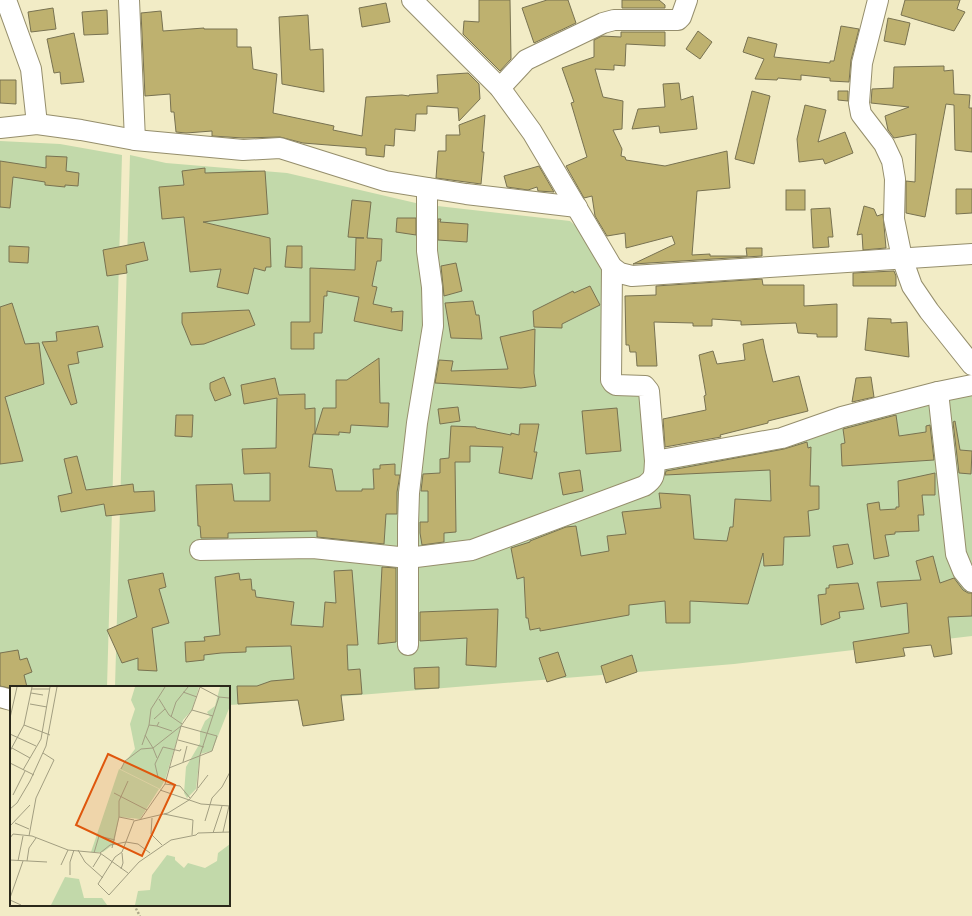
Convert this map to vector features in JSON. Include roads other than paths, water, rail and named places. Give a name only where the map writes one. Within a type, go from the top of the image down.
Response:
[{"type":"street","points":[[6,0],[31,69],[37,124]]},
{"type":"street","points":[[129,0],[135,140]]},
{"type":"street","points":[[412,0],[500,88],[535,137],[612,267],[620,273],[632,276],[972,254]]},
{"type":"street","points":[[500,88],[526,60],[603,23],[614,20],[678,20],[681,17],[687,0]]},
{"type":"street","points":[[878,0],[862,63],[859,103],[862,114],[884,144],[892,161],[895,179],[894,219],[902,258],[912,286],[918,297],[972,365]]},
{"type":"street","points":[[0,128],[37,124],[135,140],[243,150],[280,148],[385,181],[577,207]]},
{"type":"street","points":[[408,645],[408,524],[410,485],[417,423],[433,326],[432,287],[427,251],[428,188]]},
{"type":"street","points":[[200,550],[313,548],[408,558],[472,550],[644,486],[651,481],[654,476],[655,461],[649,391],[645,386],[616,386],[611,380],[612,267]]},
{"type":"street","points":[[655,461],[782,438],[842,417],[938,392],[972,385]]},
{"type":"street","points":[[938,392],[956,554],[963,571],[972,582]]},
{"type":"street","points":[[0,696],[10,700]]}]
